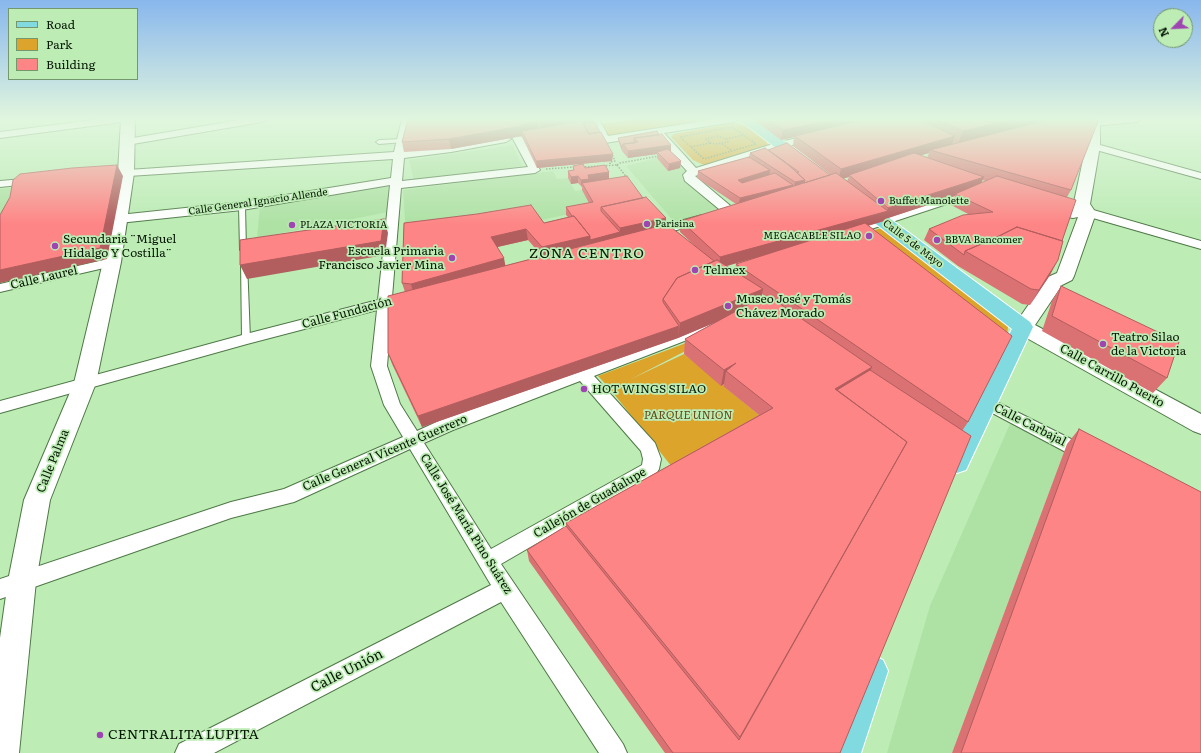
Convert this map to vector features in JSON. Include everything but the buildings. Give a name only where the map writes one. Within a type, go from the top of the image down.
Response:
[{"type":"main road","points":[[792,154],[814,170]]},
{"type":"main road","name":"Calle 5 de Mayo","points":[[846,193],[1023,327]]},
{"type":"main road","points":[[949,484],[960,439],[987,404],[1023,327]]},
{"type":"main road","points":[[844,753],[866,686],[881,650]]},
{"type":"street","name":"Calle Palma","points":[[2,753],[11,585],[37,500],[85,384],[112,262],[119,219],[114,174],[122,154]]},
{"type":"street","points":[[114,174],[332,154]]},
{"type":"street","name":"Calle José María Pino Suárez","points":[[399,154],[395,183],[379,366],[392,405],[505,589],[614,753]]},
{"type":"street","points":[[527,154],[534,170]]},
{"type":"street","points":[[676,154],[694,172]]},
{"type":"street","points":[[729,211],[689,179],[689,175],[694,172],[751,154]]},
{"type":"street","points":[[1023,327],[1055,281],[1065,276],[1076,208],[1091,154]]},
{"type":"street","points":[[1122,154],[1201,176]]},
{"type":"street","name":"Calle General Ignacio Allende","points":[[119,219],[242,206],[395,183],[534,170]]},
{"type":"street","points":[[0,184],[47,180]]},
{"type":"street","points":[[839,236],[981,188],[965,182]]},
{"type":"street","points":[[634,237],[674,233],[729,211],[744,207]]},
{"type":"street","points":[[1076,208],[1201,245]]},
{"type":"street","name":"Calle Laurel","points":[[0,288],[112,262]]},
{"type":"street","name":"Calle Fundación","points":[[0,407],[246,339],[421,293]]},
{"type":"street","name":"Calle General Vicente Guerrero","points":[[11,585],[231,510],[287,496],[415,441],[447,425],[743,313]]},
{"type":"street","name":"Calle Carrillo Puerto","points":[[1023,327],[1201,425]]},
{"type":"street","name":"Callejón de Guadalupe","points":[[488,561],[650,469],[652,459],[649,448],[583,374]]},
{"type":"street","name":"Calle Carbajal","points":[[987,404],[1102,462]]},
{"type":"street","name":"Calle Unión","points":[[188,753],[505,589]]},
{"type":"lane","points":[[242,206],[246,339]]},
{"type":"path","points":[[613,154],[614,162]]},
{"type":"path","points":[[610,164],[610,162],[618,161],[620,163],[669,154]]},
{"type":"path","points":[[698,154],[704,159],[721,154]]},
{"type":"path","points":[[617,166],[620,163]]},
{"type":"path","points":[[534,170],[610,164],[617,166],[632,184]]},
{"type":"shaded area","points":[[450,154],[517,154],[522,166],[414,181],[409,160]]},
{"type":"shaded area","points":[[671,154],[689,171],[723,210],[675,223],[626,166]]},
{"type":"shaded area","points":[[553,171],[557,179],[568,178],[575,191],[627,183],[593,209],[536,221],[406,234],[403,190]]},
{"type":"shaded area","name":"PLAZA VICTORIA","points":[[395,185],[393,211],[257,238],[260,206]]},
{"type":"shaded area","points":[[22,187],[0,234],[0,189]]},
{"type":"shaded area","points":[[1013,417],[1067,444],[952,753],[887,753],[930,606]]},
{"type":"green space","points":[[687,154],[743,154],[706,166],[693,160]]},
{"type":"green space","points":[[882,228],[999,317],[1008,327],[1007,338],[861,234]]},
{"type":"green space","name":"PARQUE UNION","points":[[742,322],[631,379],[684,354],[769,423],[676,472],[598,376]]},
{"type":"place","name":"Buffet Manolette","points":[[881,201]]},
{"type":"place","name":"Parisina","points":[[647,224]]},
{"type":"place","name":"PLAZA VICTORIA","points":[[292,225]]},
{"type":"place","name":"MEGACABLE SILAO","points":[[869,236]]},
{"type":"place","name":"BBVA Bancomer","points":[[937,240]]},
{"type":"place","name":"Secundaria ¨Miguel Hidalgo Y Costilla¨","points":[[55,246]]},
{"type":"place","name":"Escuela Primaria Francisco Javier Mina","points":[[452,258]]},
{"type":"place","name":"Telmex","points":[[695,270]]},
{"type":"place","name":"Museo José y Tomás Chávez Morado","points":[[728,306]]},
{"type":"place","name":"Teatro Silao de la Victoria","points":[[1103,344]]},
{"type":"place","name":"HOT WINGS SILAO","points":[[584,389]]},
{"type":"place","name":"CENTRALITA LUPITA","points":[[100,735]]},
{"type":"district","name":"ZONA CENTRO","points":[[587,254]]}]
